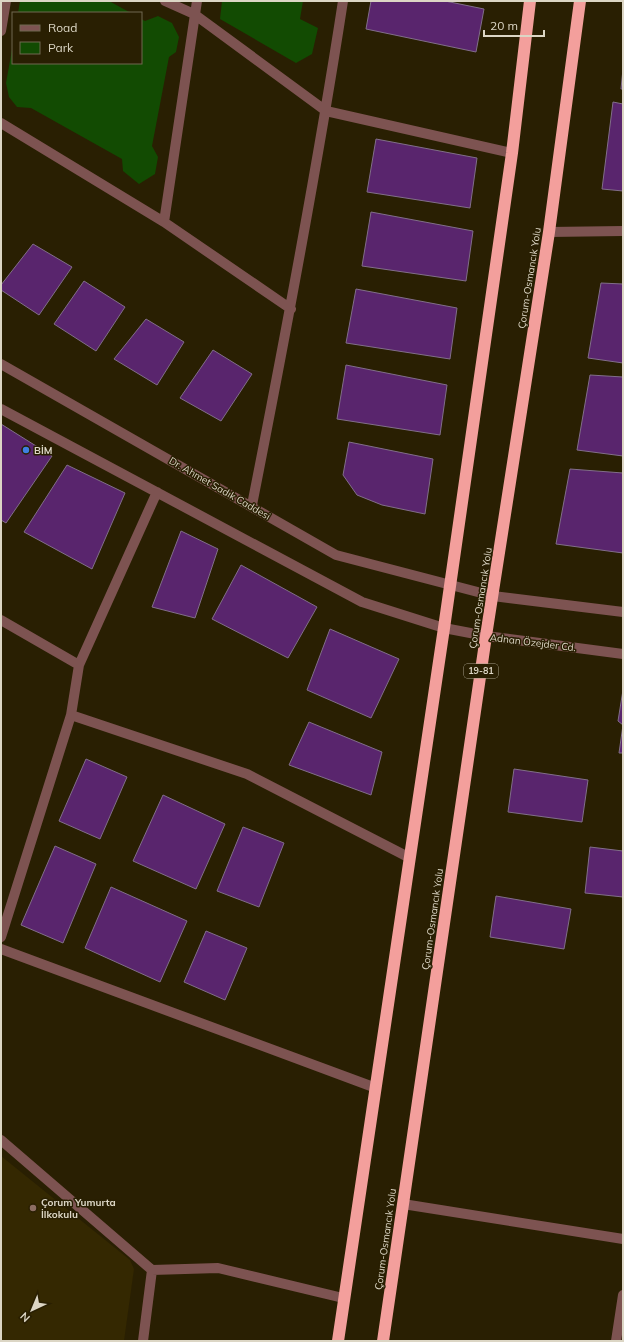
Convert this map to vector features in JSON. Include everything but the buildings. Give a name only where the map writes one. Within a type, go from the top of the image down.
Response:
[{"type":"highway","points":[[338,1341],[343,1298],[376,1088],[444,628],[512,153],[530,1]]},
{"type":"highway","name":"Çorum-Osmancık Yolu","points":[[382,1341],[486,636],[549,232],[580,1]]},
{"type":"street","points":[[1,31],[6,1]]},
{"type":"street","points":[[165,1],[194,14],[326,111],[512,153]]},
{"type":"street","points":[[164,222],[197,1]]},
{"type":"street","points":[[252,505],[291,309],[326,111],[343,1]]},
{"type":"street","points":[[1,123],[164,222],[291,309]]},
{"type":"street","points":[[549,232],[623,231]]},
{"type":"street","name":"Dr. Ahmet Sadık Caddesi","points":[[1,364],[252,505],[336,555],[449,585]]},
{"type":"street","points":[[1,409],[362,602],[444,628]]},
{"type":"street","points":[[1,937],[71,715],[79,665],[157,492]]},
{"type":"street","points":[[449,585],[493,596],[623,612]]},
{"type":"street","points":[[1,620],[79,665]]},
{"type":"street","name":"Adnan Özejder Cd.","points":[[444,628],[486,636],[623,654]]},
{"type":"street","points":[[71,715],[247,774],[410,858]]},
{"type":"street","points":[[1,949],[376,1088]]},
{"type":"street","points":[[1,1140],[152,1270],[218,1268],[343,1298]]},
{"type":"street","points":[[403,1204],[623,1239]]},
{"type":"street","points":[[143,1341],[152,1270]]},
{"type":"street","points":[[619,1335],[623,1295]]},
{"type":"shaded area","name":"Çorum Yumurta İlkokulu","points":[[1,1156],[130,1260],[134,1269],[124,1341],[1,1341]]},
{"type":"green space","points":[[20,1],[109,1],[129,12],[18,12]]},
{"type":"green space","points":[[222,1],[303,1],[300,19],[318,28],[312,54],[296,63],[220,19]]},
{"type":"green space","points":[[158,16],[172,23],[179,37],[176,52],[169,57],[152,146],[158,157],[155,174],[139,184],[123,171],[122,159],[31,108],[17,107],[9,97],[6,83],[12,50],[12,64],[142,64],[142,20],[145,21]]},
{"type":"place","name":"BİM","points":[[26,450]]},
{"type":"place","name":"Çorum Yumurta İlkokulu","points":[[33,1208]]}]
